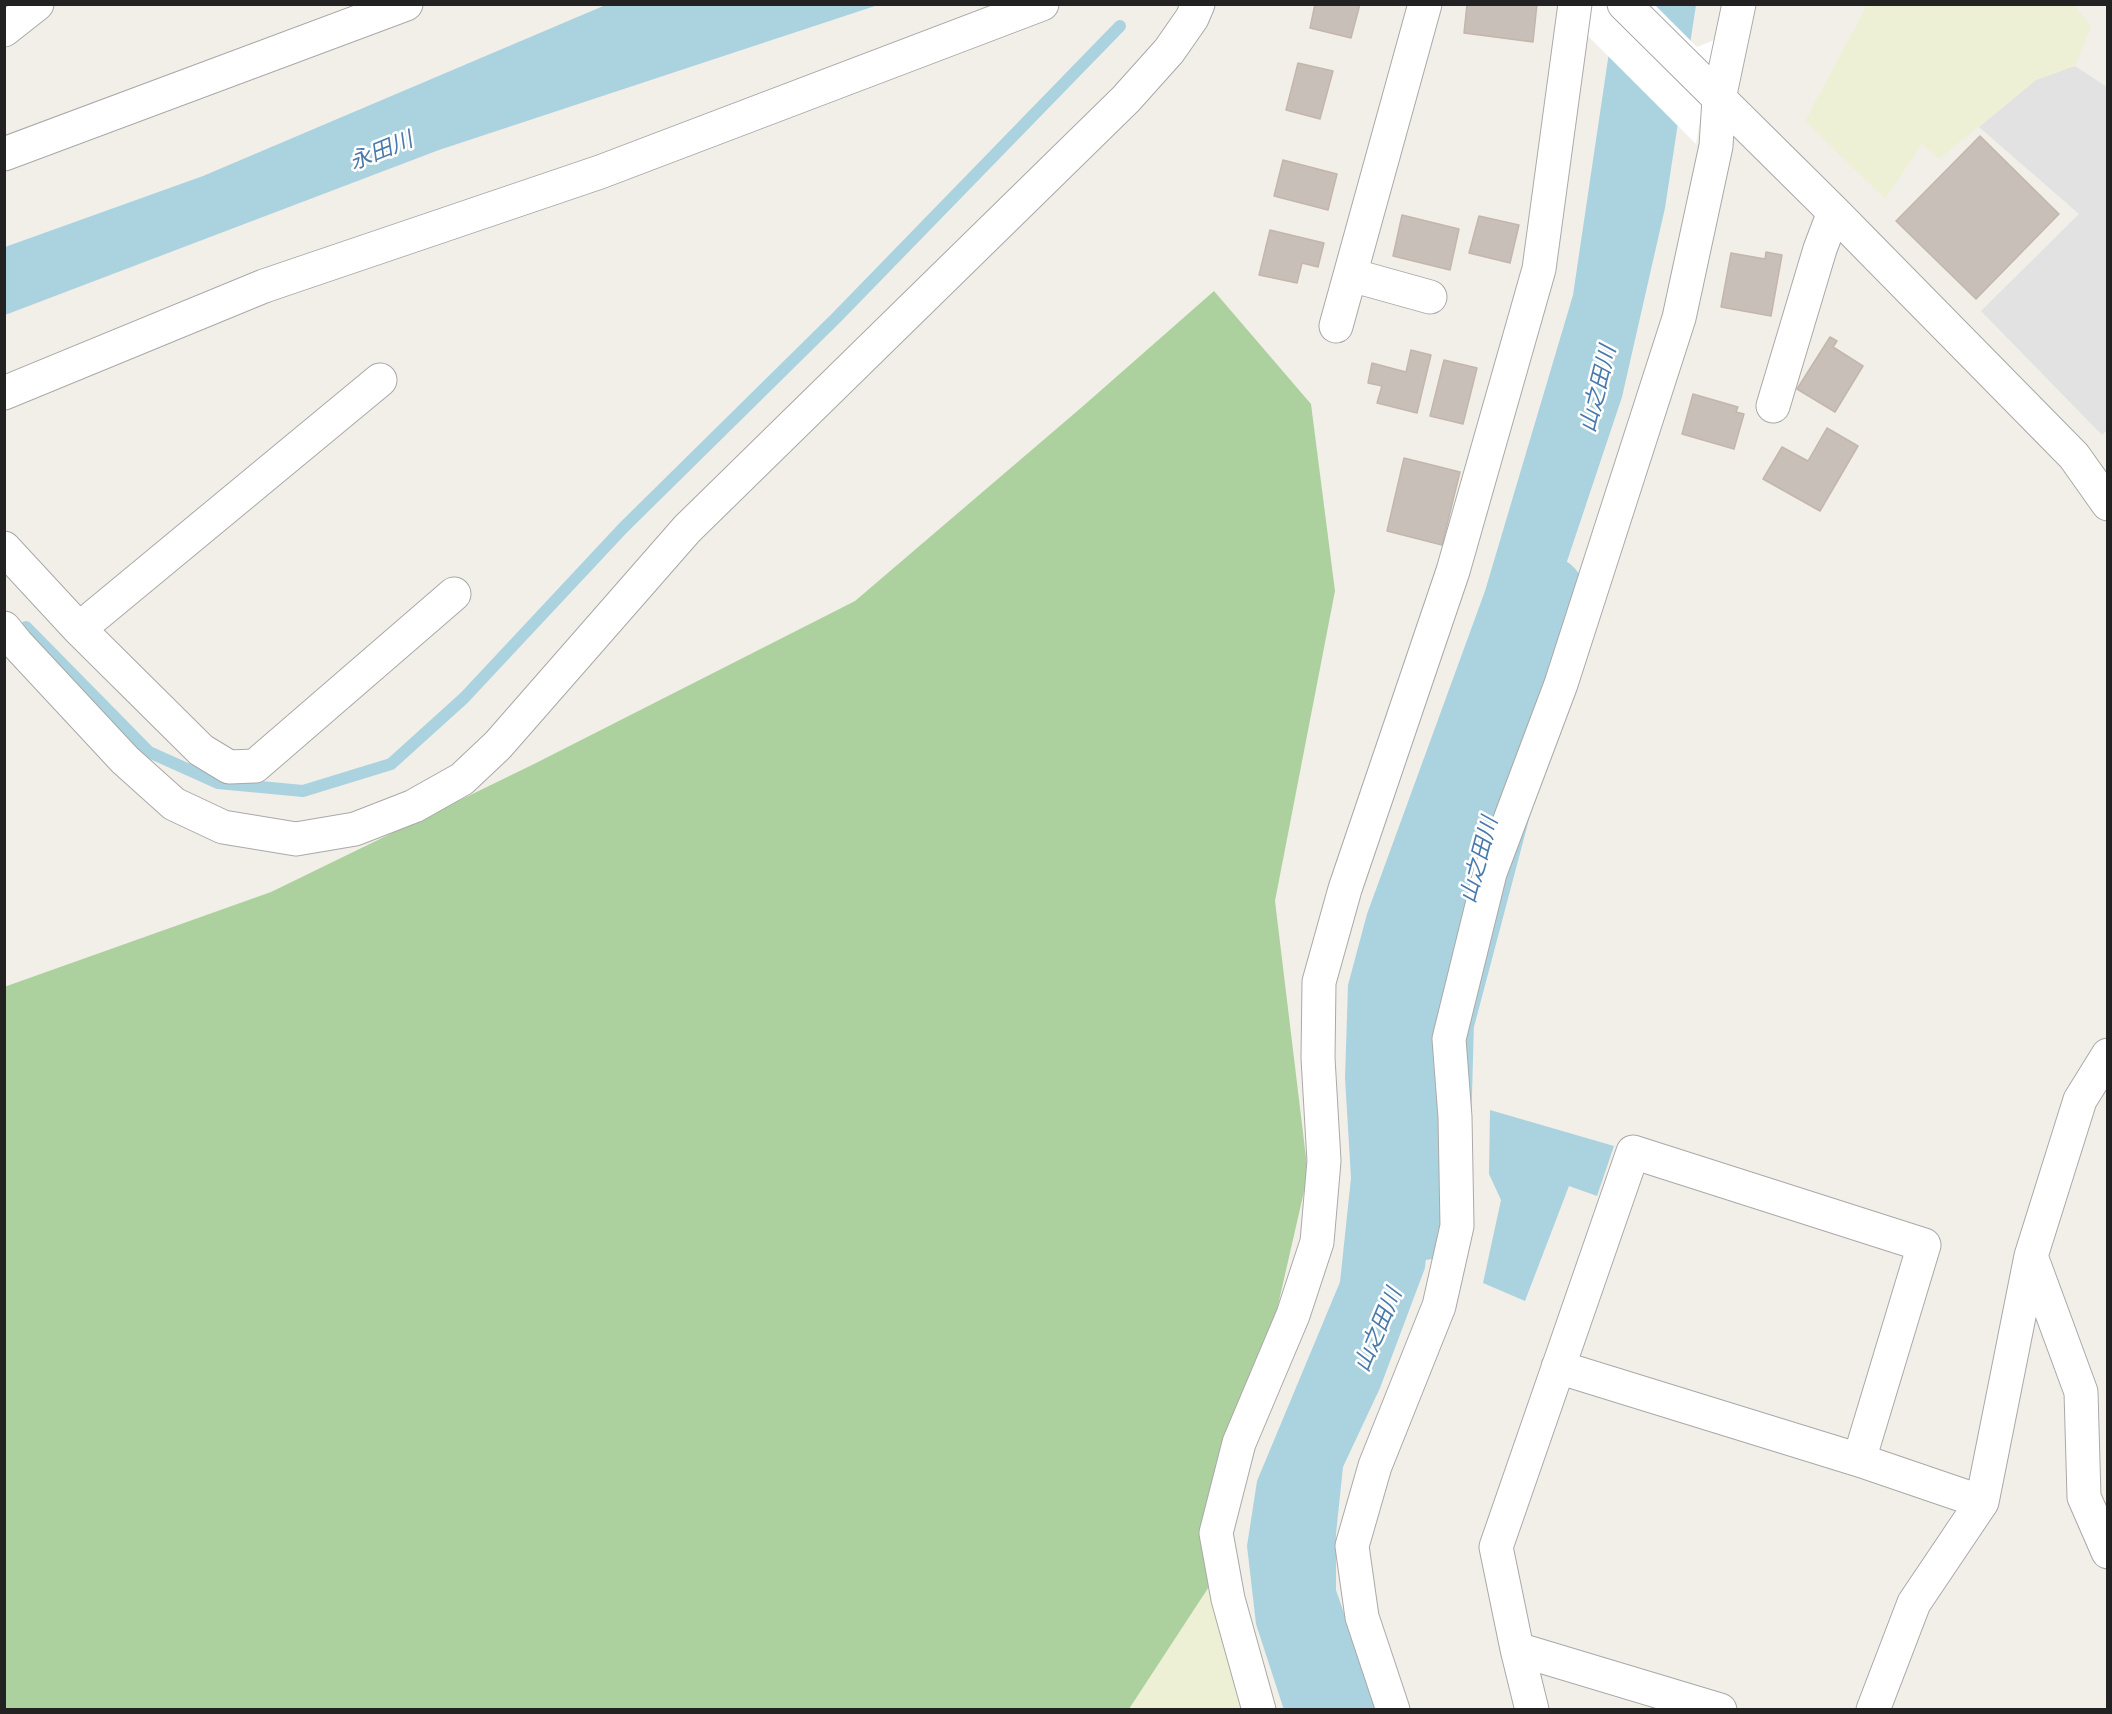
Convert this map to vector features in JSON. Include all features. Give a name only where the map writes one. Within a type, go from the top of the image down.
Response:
[{"type":"street","points":[[4,30],[38,4]]},
{"type":"street","points":[[4,154],[406,4]]},
{"type":"street","points":[[4,393],[264,286],[600,172],[1042,4]]},
{"type":"street","points":[[9,641],[125,760],[174,804],[223,827],[296,839],[355,829],[423,801],[462,779],[498,745],[687,529],[1126,99],[1169,51],[1192,18],[1198,4]]},
{"type":"street","points":[[1336,326],[1425,4]]},
{"type":"street","points":[[1259,1710],[1228,1599],[1216,1533],[1239,1443],[1293,1315],[1317,1242],[1324,1161],[1318,1058],[1319,982],[1345,889],[1453,571],[1539,269],[1575,4]]},
{"type":"street","points":[[1624,4],[1834,212],[2074,456],[2108,504]]},
{"type":"street","points":[[1393,1710],[1362,1617],[1352,1546],[1375,1466],[1439,1306],[1457,1226],[1455,1117],[1449,1039],[1490,873],[1562,684],[1679,318],[1716,146],[1719,99],[1739,4]]},
{"type":"street","points":[[1773,406],[1820,249],[1834,212]]},
{"type":"street","points":[[1351,275],[1430,297]]},
{"type":"street","points":[[79,629],[380,380]]},
{"type":"street","points":[[4,548],[79,629],[201,750],[229,767],[255,766],[454,594]]},
{"type":"street","points":[[1873,1710],[1914,1603],[1982,1502],[2031,1256],[2080,1100],[2108,1055]]},
{"type":"street","points":[[1533,1710],[1517,1649],[1496,1547],[1633,1152],[1924,1245],[1858,1460]]},
{"type":"street","points":[[2031,1256],[2081,1392],[2084,1497],[2108,1552]]},
{"type":"street","points":[[1558,1367],[1858,1460],[1982,1502]]},
{"type":"street","points":[[1517,1649],[1720,1710]]},
{"type":"green space","points":[[1867,5],[2074,5],[2091,26],[2075,66],[2036,80],[1939,159],[1922,144],[1885,199],[1805,121]]},
{"type":"green space","points":[[1214,291],[1311,404],[1335,591],[1275,901],[1308,1174],[1216,1576],[1129,1709],[5,1709],[4,987],[271,892],[534,764],[855,601]]},
{"type":"green space","points":[[1216,1576],[1255,1709],[1129,1709]]},
{"type":"shaded area","points":[[2075,66],[2107,87],[2108,429],[2102,435],[1981,311],[2079,214],[1979,127],[2036,80]]},
{"type":"water","name":"永田川","points":[[608,4],[878,5],[439,150],[5,315],[5,247],[203,176]]},
{"type":"water","points":[[1616,5],[1696,5],[1665,208],[1622,397],[1434,959],[1421,1035],[1437,1139],[1425,1268],[1380,1388],[1343,1467],[1336,1534],[1336,1590],[1377,1709],[1284,1710],[1256,1624],[1247,1546],[1257,1481],[1340,1282],[1351,1178],[1345,1078],[1348,985],[1367,914],[1485,591],[1573,295]]},
{"type":"water","points":[[1490,1110],[1614,1146],[1597,1196],[1569,1186],[1525,1301],[1483,1283],[1501,1200],[1489,1174]]},
{"type":"pier","points":[[1585,5],[1655,5],[1697,47],[1714,40],[1696,144],[1581,29]]},
{"type":"building","points":[[1315,4],[1360,4],[1351,38],[1310,28]]},
{"type":"building","points":[[1467,4],[1537,4],[1533,42],[1464,33]]},
{"type":"building","points":[[1298,63],[1333,71],[1320,119],[1286,110]]},
{"type":"building","points":[[1980,136],[2059,214],[1976,299],[1896,221]]},
{"type":"building","points":[[1283,160],[1337,174],[1328,210],[1274,196]]},
{"type":"building","points":[[1402,215],[1459,229],[1450,270],[1393,256]]},
{"type":"building","points":[[1479,216],[1519,225],[1510,263],[1469,253]]},
{"type":"building","points":[[1270,230],[1324,243],[1318,267],[1302,263],[1297,283],[1259,275]]},
{"type":"building","points":[[1766,252],[1782,255],[1771,316],[1721,307],[1731,253],[1765,259]]},
{"type":"building","points":[[1830,337],[1837,341],[1833,347],[1863,366],[1835,412],[1797,389]]},
{"type":"building","points":[[1411,350],[1431,355],[1417,413],[1377,403],[1382,386],[1368,383],[1372,363],[1406,372]]},
{"type":"building","points":[[1444,360],[1477,368],[1463,424],[1430,416]]},
{"type":"building","points":[[1693,394],[1738,407],[1736,412],[1744,414],[1734,449],[1682,434]]},
{"type":"building","points":[[1827,428],[1858,446],[1820,511],[1763,479],[1782,447],[1808,461]]},
{"type":"building","points":[[1404,458],[1460,472],[1442,545],[1387,531]]},
{"type":"waterway","points":[[26,627],[149,752],[218,783],[303,791],[391,764],[464,698],[623,528],[837,317],[1120,26]]},
{"type":"waterway","name":"山之田川","points":[[1424,1222],[1431,1204],[1436,1022],[1547,594]]}]
